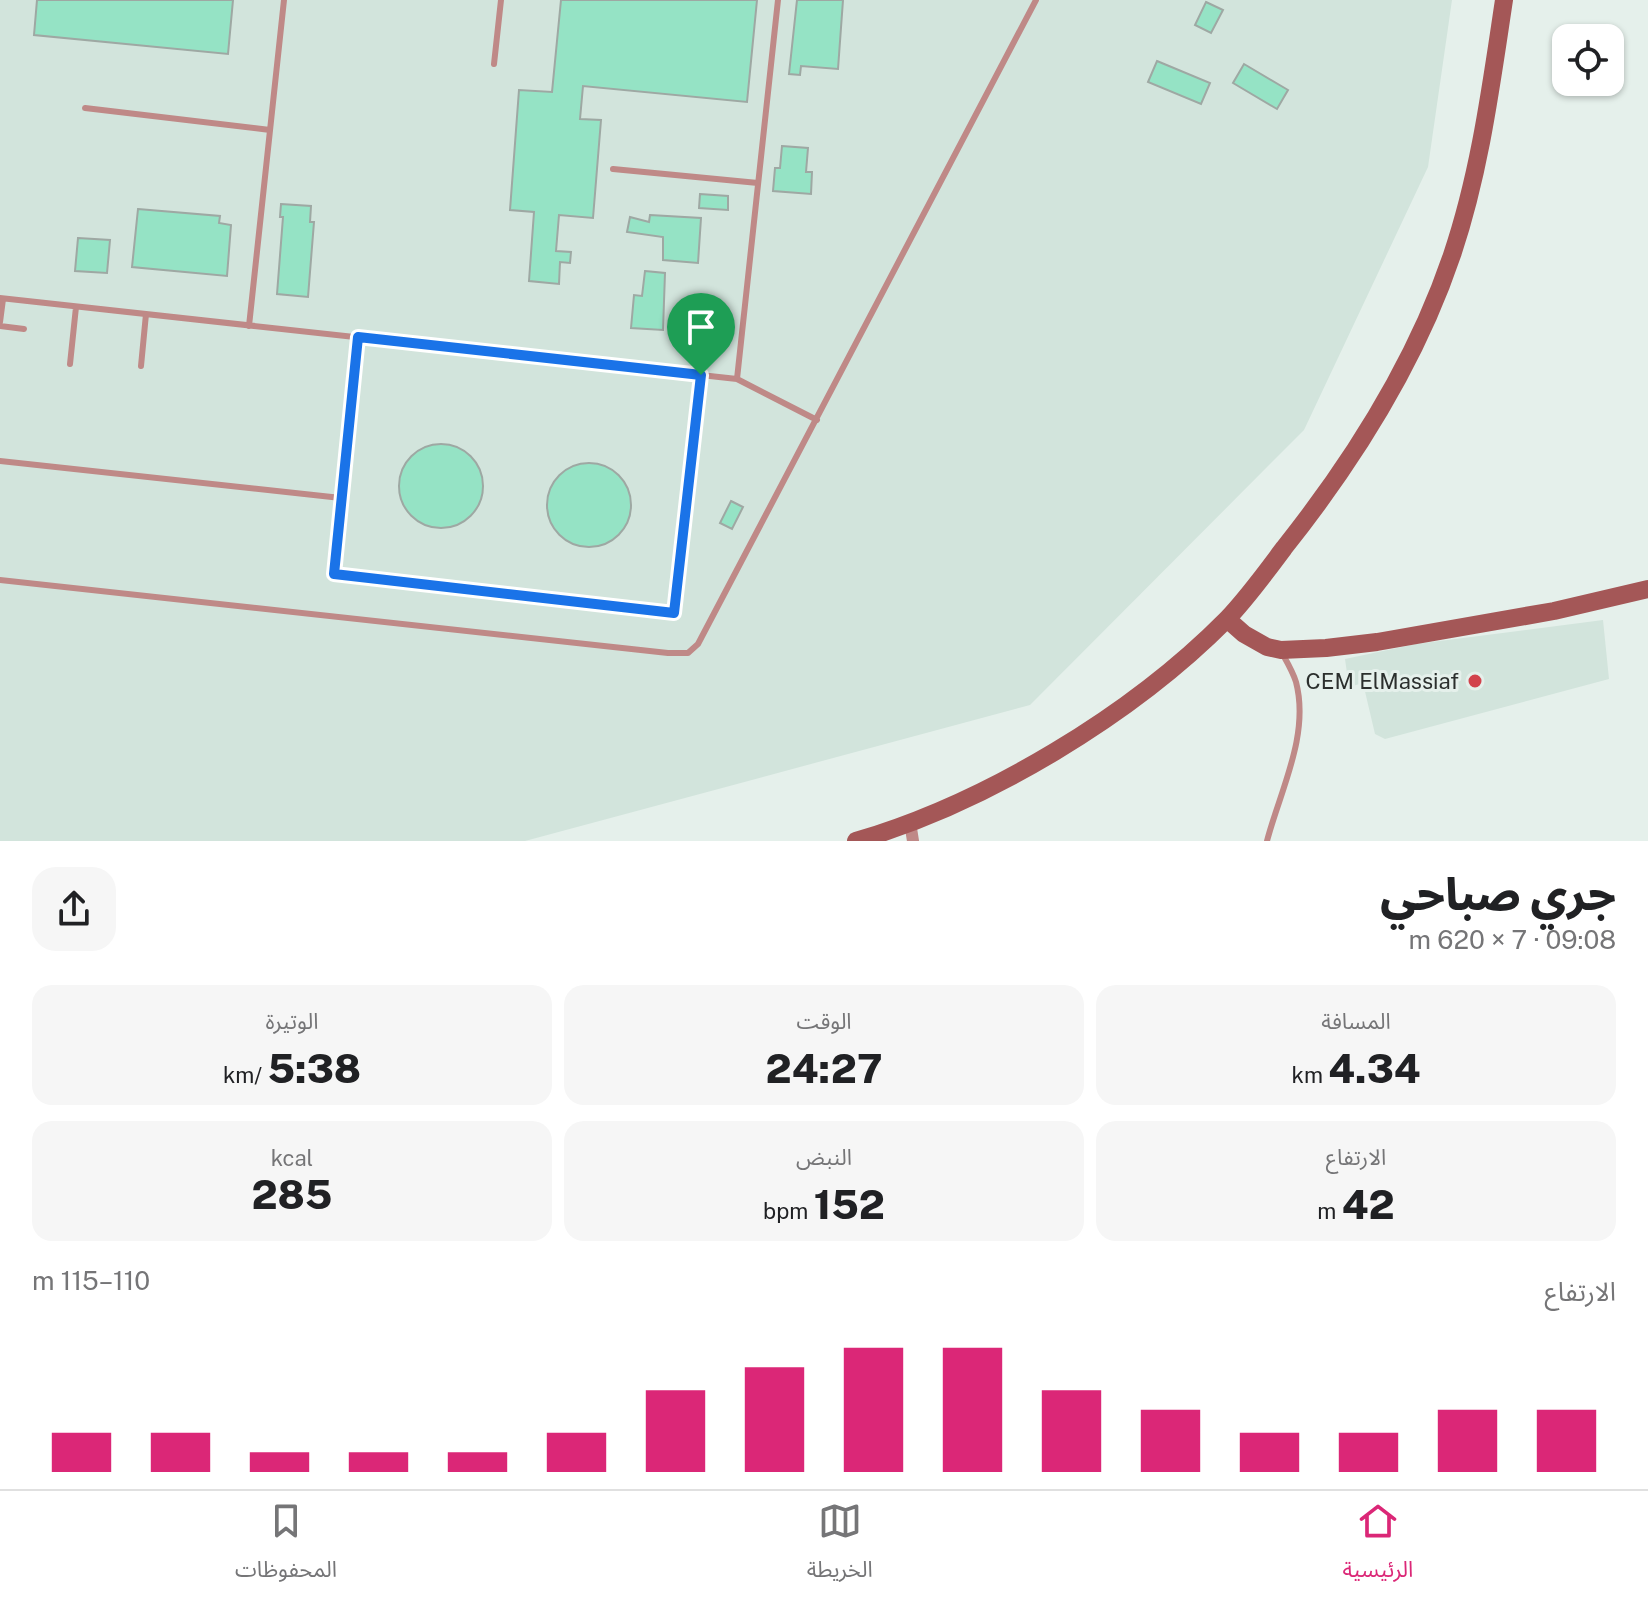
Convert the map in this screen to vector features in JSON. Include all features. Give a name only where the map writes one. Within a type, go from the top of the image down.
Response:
[{"type":"main road","points":[[856,841],[910,822],[1012,776],[1158,681],[1227,619],[1325,497],[1380,412],[1418,338],[1451,257],[1473,185],[1504,0]]},
{"type":"main road","points":[[1227,619],[1254,640],[1281,650],[1377,642],[1554,611],[1648,589]]},
{"type":"street","points":[[910,822],[913,841]]},
{"type":"lane","points":[[249,326],[284,0]]},
{"type":"lane","points":[[494,64],[501,0]]},
{"type":"lane","points":[[737,379],[778,0]]},
{"type":"lane","points":[[0,580],[688,653],[698,644],[1036,0]]},
{"type":"lane","points":[[85,108],[270,130]]},
{"type":"lane","points":[[613,169],[758,183]]},
{"type":"lane","points":[[24,329],[0,324],[1,298],[737,379],[817,420]]},
{"type":"lane","points":[[70,364],[76,307]]},
{"type":"lane","points":[[141,366],[146,314]]},
{"type":"lane","points":[[358,337],[334,574],[674,613],[701,375]]},
{"type":"lane","points":[[0,461],[341,498]]},
{"type":"lane","points":[[1267,841],[1289,775],[1298,725],[1296,679],[1281,650]]},
{"type":"shaded area","points":[[0,0],[1452,0],[1428,167],[1304,430],[1030,705],[525,841],[0,841]]},
{"type":"shaded area","name":"CEM ElMassiaf","points":[[1603,620],[1609,679],[1385,739],[1375,734],[1363,683],[1349,687],[1345,659],[1416,644]]},
{"type":"building","points":[[37,0],[233,0],[228,54],[34,35]]},
{"type":"building","points":[[561,0],[757,0],[747,102],[583,86],[580,119],[601,120],[593,218],[559,215],[556,251],[571,252],[570,263],[560,262],[559,284],[529,281],[534,212],[510,210],[519,90],[552,92]]},
{"type":"building","points":[[797,0],[843,0],[838,69],[801,66],[800,75],[789,74]]},
{"type":"building","points":[[1206,2],[1223,10],[1211,33],[1195,25]]},
{"type":"building","points":[[1157,61],[1210,83],[1201,104],[1148,82]]},
{"type":"building","points":[[1244,64],[1288,90],[1277,109],[1233,83]]},
{"type":"building","points":[[782,146],[808,148],[806,172],[812,172],[811,194],[773,191],[775,168],[780,168]]},
{"type":"building","points":[[700,194],[728,196],[728,210],[699,208]]},
{"type":"building","points":[[281,204],[311,206],[310,222],[314,222],[308,297],[277,294],[283,217],[280,217]]},
{"type":"building","points":[[138,209],[220,216],[219,223],[231,225],[227,276],[132,267]]},
{"type":"building","points":[[650,215],[701,218],[698,263],[663,260],[663,237],[627,232],[630,217],[649,222]]},
{"type":"building","points":[[78,238],[110,240],[107,273],[75,271]]},
{"type":"building","points":[[645,271],[665,273],[663,330],[631,328],[634,295],[642,296]]},
{"type":"building","points":[[441,444],[457,447],[471,456],[480,470],[483,486],[480,502],[471,516],[457,525],[441,528],[425,525],[411,516],[402,502],[399,486],[402,470],[411,456],[425,447]]},
{"type":"building","points":[[589,463],[605,466],[619,475],[628,489],[631,505],[628,521],[619,535],[605,544],[589,547],[573,544],[559,535],[550,521],[547,505],[550,489],[559,475],[573,466]]},
{"type":"building","points":[[731,501],[743,507],[732,529],[720,523]]},
{"type":"place","name":"CEM ElMassiaf","points":[[1475,681]]},
{"type":"route","points":[[358,337],[701,375],[674,613],[334,574],[358,337]]}]
